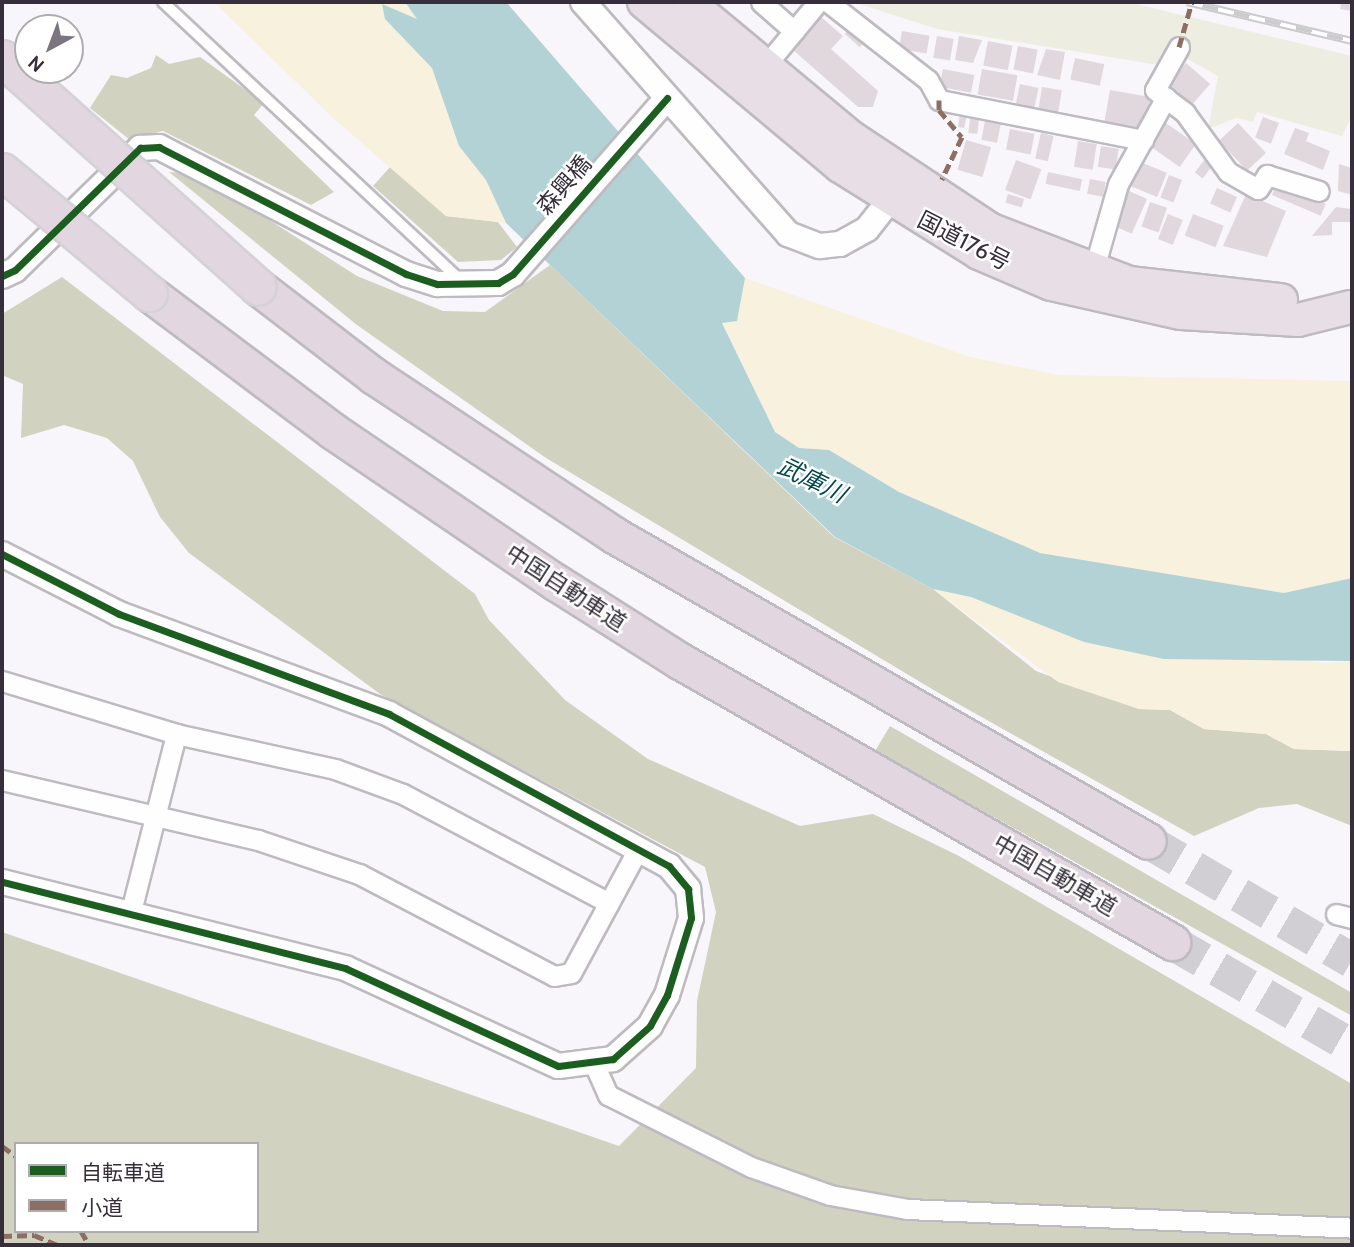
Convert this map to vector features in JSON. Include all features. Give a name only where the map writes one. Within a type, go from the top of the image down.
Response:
[{"type":"highway","name":"国道176号","points":[[644,2],[899,190],[979,253],[1051,284],[1122,302],[1236,320],[1298,320],[1351,307]]},
{"type":"highway","name":"国道176号","points":[[688,2],[765,66],[899,190],[1093,272],[1188,291],[1351,307]]},
{"type":"highway","points":[[2,58],[258,287],[486,452],[814,655],[1147,841]]},
{"type":"highway","name":"中国自動車道","points":[[2,171],[149,293],[333,431],[545,576],[910,793],[1172,942]]},
{"type":"street","points":[[583,2],[752,198],[805,243],[832,247],[848,241],[899,190]]},
{"type":"street","points":[[761,2],[793,31]]},
{"type":"street","points":[[765,66],[818,2]]},
{"type":"street","points":[[828,2],[928,80],[939,100],[1143,140]]},
{"type":"street","points":[[1179,47],[1155,90],[1167,97],[1228,172],[1258,189],[1267,175],[1320,191]]},
{"type":"street","points":[[1093,272],[1118,184],[1167,97]]},
{"type":"street","name":"森興橋","points":[[468,287],[513,274],[667,99]]},
{"type":"street","points":[[2,276],[15,271],[139,148],[159,147],[406,274],[468,287]]},
{"type":"street","points":[[2,554],[119,614],[388,714],[669,866],[682,882],[691,918],[685,947],[650,1026],[596,1066],[558,1066],[345,968],[2,882]]},
{"type":"street","points":[[2,681],[176,734],[335,769],[403,794],[609,903]]},
{"type":"street","points":[[130,915],[176,734]]},
{"type":"street","points":[[2,780],[258,840],[359,874],[554,976],[571,973],[637,851]]},
{"type":"street","points":[[596,1066],[608,1095],[751,1167],[830,1195],[907,1209],[1352,1228]]},
{"type":"lane","points":[[163,2],[468,287]]},
{"type":"shaded area","points":[[853,2],[1128,2],[1352,56],[1352,116],[1342,136],[1257,112],[1253,122],[1236,118],[1208,129],[1218,76],[1182,56],[1186,45],[1169,40],[1165,66],[937,29]]},
{"type":"green space","points":[[156,55],[169,64],[200,57],[264,103],[254,115],[334,192],[311,205],[163,131],[130,140],[90,108],[111,75],[127,78],[151,68]]},
{"type":"green space","points":[[390,167],[446,216],[498,222],[517,247],[501,260],[458,262],[373,186]]},
{"type":"green space","points":[[169,172],[197,174],[357,276],[443,311],[485,312],[550,265],[834,537],[933,589],[1036,671],[1139,709],[1170,710],[1204,729],[1266,734],[1294,749],[1352,751],[1352,826],[1297,804],[1259,808],[1194,836],[937,692],[546,458],[357,325]]},
{"type":"green space","points":[[62,277],[475,594],[489,620],[565,700],[648,759],[800,826],[873,814],[959,856],[1352,1084],[1352,1245],[2,1245],[2,932],[619,1146],[696,1068],[697,1001],[716,912],[705,867],[380,694],[189,553],[160,517],[133,461],[107,438],[64,425],[21,438],[23,384],[2,375],[2,314]]},
{"type":"green space","points":[[890,726],[1352,993],[1352,1016],[875,751]]},
{"type":"sand","points":[[214,2],[405,2],[419,19],[385,19],[432,68],[459,146],[486,180],[506,223],[446,216],[334,119]]},
{"type":"sand","points":[[745,278],[970,357],[1059,375],[1352,381],[1352,578],[1284,593],[1040,553],[899,492],[829,450],[799,448],[775,432],[722,322],[737,321]]},
{"type":"sand","points":[[933,589],[1322,663],[1352,661],[1352,751],[1294,749],[1266,734],[1204,729],[1170,710],[1139,709],[1058,682]]},
{"type":"water","name":"武庫川","points":[[405,2],[506,2],[745,278],[737,321],[722,323],[775,432],[799,448],[829,450],[899,492],[1040,553],[1284,593],[1352,578],[1352,661],[1164,659],[1084,642],[971,597],[933,589],[835,537],[506,223],[486,180],[459,146],[432,68],[385,19],[382,4],[417,19]]},
{"type":"building","points":[[1341,2],[1352,2],[1352,11],[1340,9]]},
{"type":"building","points":[[820,16],[843,36],[831,49],[878,91],[873,107],[858,107],[792,49]]},
{"type":"building","points":[[850,28],[865,41],[860,47],[845,34]]},
{"type":"building","points":[[902,31],[930,36],[926,54],[899,49]]},
{"type":"building","points":[[937,36],[954,39],[950,61],[933,58]]},
{"type":"building","points":[[959,36],[982,40],[973,63],[955,60]]},
{"type":"building","points":[[988,41],[1013,46],[1008,70],[983,66]]},
{"type":"building","points":[[1018,46],[1038,50],[1033,73],[1013,70]]},
{"type":"building","points":[[1046,49],[1065,52],[1060,80],[1037,75]]},
{"type":"building","points":[[1075,58],[1104,64],[1100,86],[1070,80]]},
{"type":"building","points":[[1186,63],[1210,84],[1192,104],[1168,83]]},
{"type":"building","points":[[943,69],[974,75],[971,93],[940,87]]},
{"type":"building","points":[[982,69],[1017,75],[1013,101],[977,95]]},
{"type":"building","points":[[1020,84],[1039,88],[1034,108],[1016,105]]},
{"type":"building","points":[[1042,87],[1062,90],[1058,114],[1038,111]]},
{"type":"building","points":[[1110,90],[1150,97],[1145,129],[1104,122]]},
{"type":"building","points":[[960,113],[967,114],[964,128],[958,127]]},
{"type":"building","points":[[1263,117],[1279,123],[1271,144],[1255,138]]},
{"type":"building","points":[[970,118],[979,119],[977,134],[968,133]]},
{"type":"building","points":[[985,121],[1001,124],[997,143],[981,140]]},
{"type":"building","points":[[1163,121],[1196,144],[1180,167],[1147,144]]},
{"type":"building","points":[[1238,123],[1266,153],[1247,171],[1219,141]]},
{"type":"building","points":[[1295,128],[1309,133],[1306,141],[1330,151],[1323,170],[1284,154]]},
{"type":"building","points":[[1010,129],[1035,134],[1031,154],[1006,150]]},
{"type":"building","points":[[1041,133],[1054,136],[1048,161],[1035,158]]},
{"type":"building","points":[[966,140],[991,147],[982,177],[957,170]]},
{"type":"building","points":[[1078,141],[1097,144],[1093,170],[1074,167]]},
{"type":"building","points":[[1101,146],[1119,149],[1115,170],[1098,167]]},
{"type":"building","points":[[1205,159],[1213,165],[1203,179],[1195,173]]},
{"type":"building","points":[[1016,160],[1041,169],[1030,199],[1005,190]]},
{"type":"building","points":[[1140,162],[1167,173],[1157,197],[1130,186]]},
{"type":"building","points":[[1339,164],[1352,168],[1352,195],[1338,191]]},
{"type":"building","points":[[1048,172],[1082,179],[1080,191],[1046,184]]},
{"type":"building","points":[[1169,175],[1182,180],[1173,202],[1160,197]]},
{"type":"building","points":[[1090,179],[1106,182],[1103,197],[1087,194]]},
{"type":"building","points":[[1277,183],[1326,204],[1321,216],[1272,195]]},
{"type":"building","points":[[1217,188],[1237,197],[1230,212],[1210,204]]},
{"type":"building","points":[[1127,190],[1147,199],[1132,234],[1112,225]]},
{"type":"building","points":[[1008,194],[1024,199],[1022,208],[1005,203]]},
{"type":"building","points":[[1246,194],[1286,211],[1267,257],[1223,246]]},
{"type":"building","points":[[1150,202],[1167,208],[1159,232],[1142,227]]},
{"type":"building","points":[[1336,207],[1351,209],[1351,222],[1332,222],[1332,235],[1312,236]]},
{"type":"building","points":[[1168,214],[1183,220],[1173,245],[1158,239]]},
{"type":"building","points":[[1193,214],[1224,226],[1216,247],[1185,235]]},
{"type":"tunnel","points":[[1148,841],[1352,960]]},
{"type":"tunnel","points":[[1172,942],[1352,1046]]},
{"type":"railway","points":[[1187,2],[1352,41]]},
{"type":"marked path","points":[[1179,47],[1192,2]]},
{"type":"marked path","points":[[939,100],[939,110],[962,137],[942,179]]},
{"type":"marked path","points":[[2,1146],[14,1155]]},
{"type":"marked path","points":[[82,1233],[89,1245]]},
{"type":"marked path","points":[[2,1236],[34,1235],[57,1245]]},
{"type":"cycle path","points":[[2,276],[15,270],[140,148],[159,147],[406,274],[437,284],[498,283],[513,274],[667,98]]},
{"type":"cycle path","points":[[2,554],[119,614],[389,714],[669,866],[688,889],[691,918],[667,995],[650,1026],[613,1059],[558,1066],[345,968],[2,882]]}]
